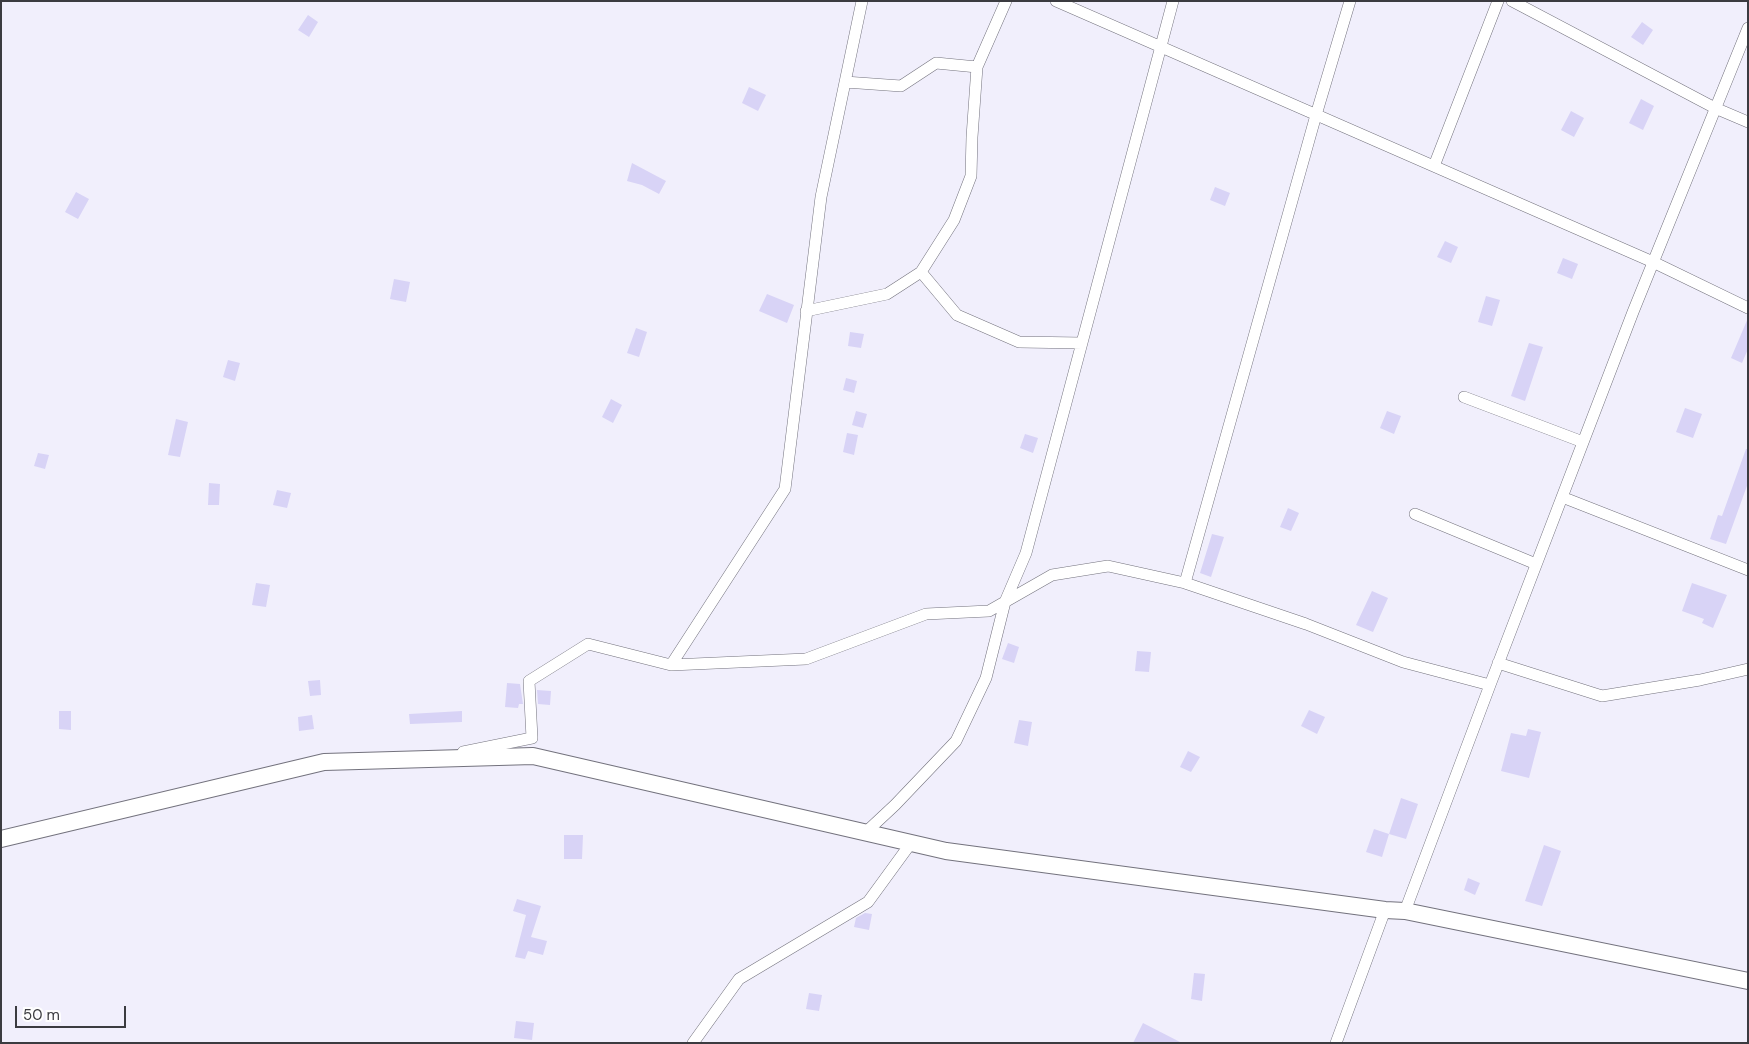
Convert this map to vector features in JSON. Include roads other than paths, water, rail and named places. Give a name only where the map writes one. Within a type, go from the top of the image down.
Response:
[{"type":"street","points":[[671,665],[785,489],[821,197],[862,1]]},
{"type":"street","points":[[806,312],[887,294],[921,272],[954,220],[971,176],[977,67],[1006,1]]},
{"type":"street","points":[[1056,1],[1654,262],[1748,308]]},
{"type":"street","points":[[865,833],[896,805],[956,741],[986,678],[1005,602],[1026,553],[1173,1]]},
{"type":"street","points":[[1185,583],[1316,115],[1350,1]]},
{"type":"street","points":[[1434,166],[1498,1]]},
{"type":"street","points":[[1512,1],[1715,108],[1748,122]]},
{"type":"street","points":[[1405,911],[1583,442],[1748,28]]},
{"type":"street","points":[[845,82],[901,86],[936,63],[977,67]]},
{"type":"street","points":[[921,272],[957,315],[1019,342],[1082,343]]},
{"type":"street","points":[[1464,397],[1583,442]]},
{"type":"street","points":[[1562,497],[1748,570]]},
{"type":"street","points":[[1415,514],[1536,564]]},
{"type":"street","points":[[434,758],[532,738],[530,681],[588,644],[671,665],[806,659],[926,614],[989,611],[1052,575],[1108,566],[1185,583],[1306,624],[1403,662],[1490,685]]},
{"type":"street","points":[[1498,663],[1602,696],[1700,680],[1748,669]]},
{"type":"street","points":[[1,839],[324,762],[533,756],[946,852],[1385,910],[1405,911],[1748,981]]},
{"type":"street","points":[[693,1043],[739,979],[868,902],[911,843]]},
{"type":"street","points":[[1336,1043],[1385,910]]}]
